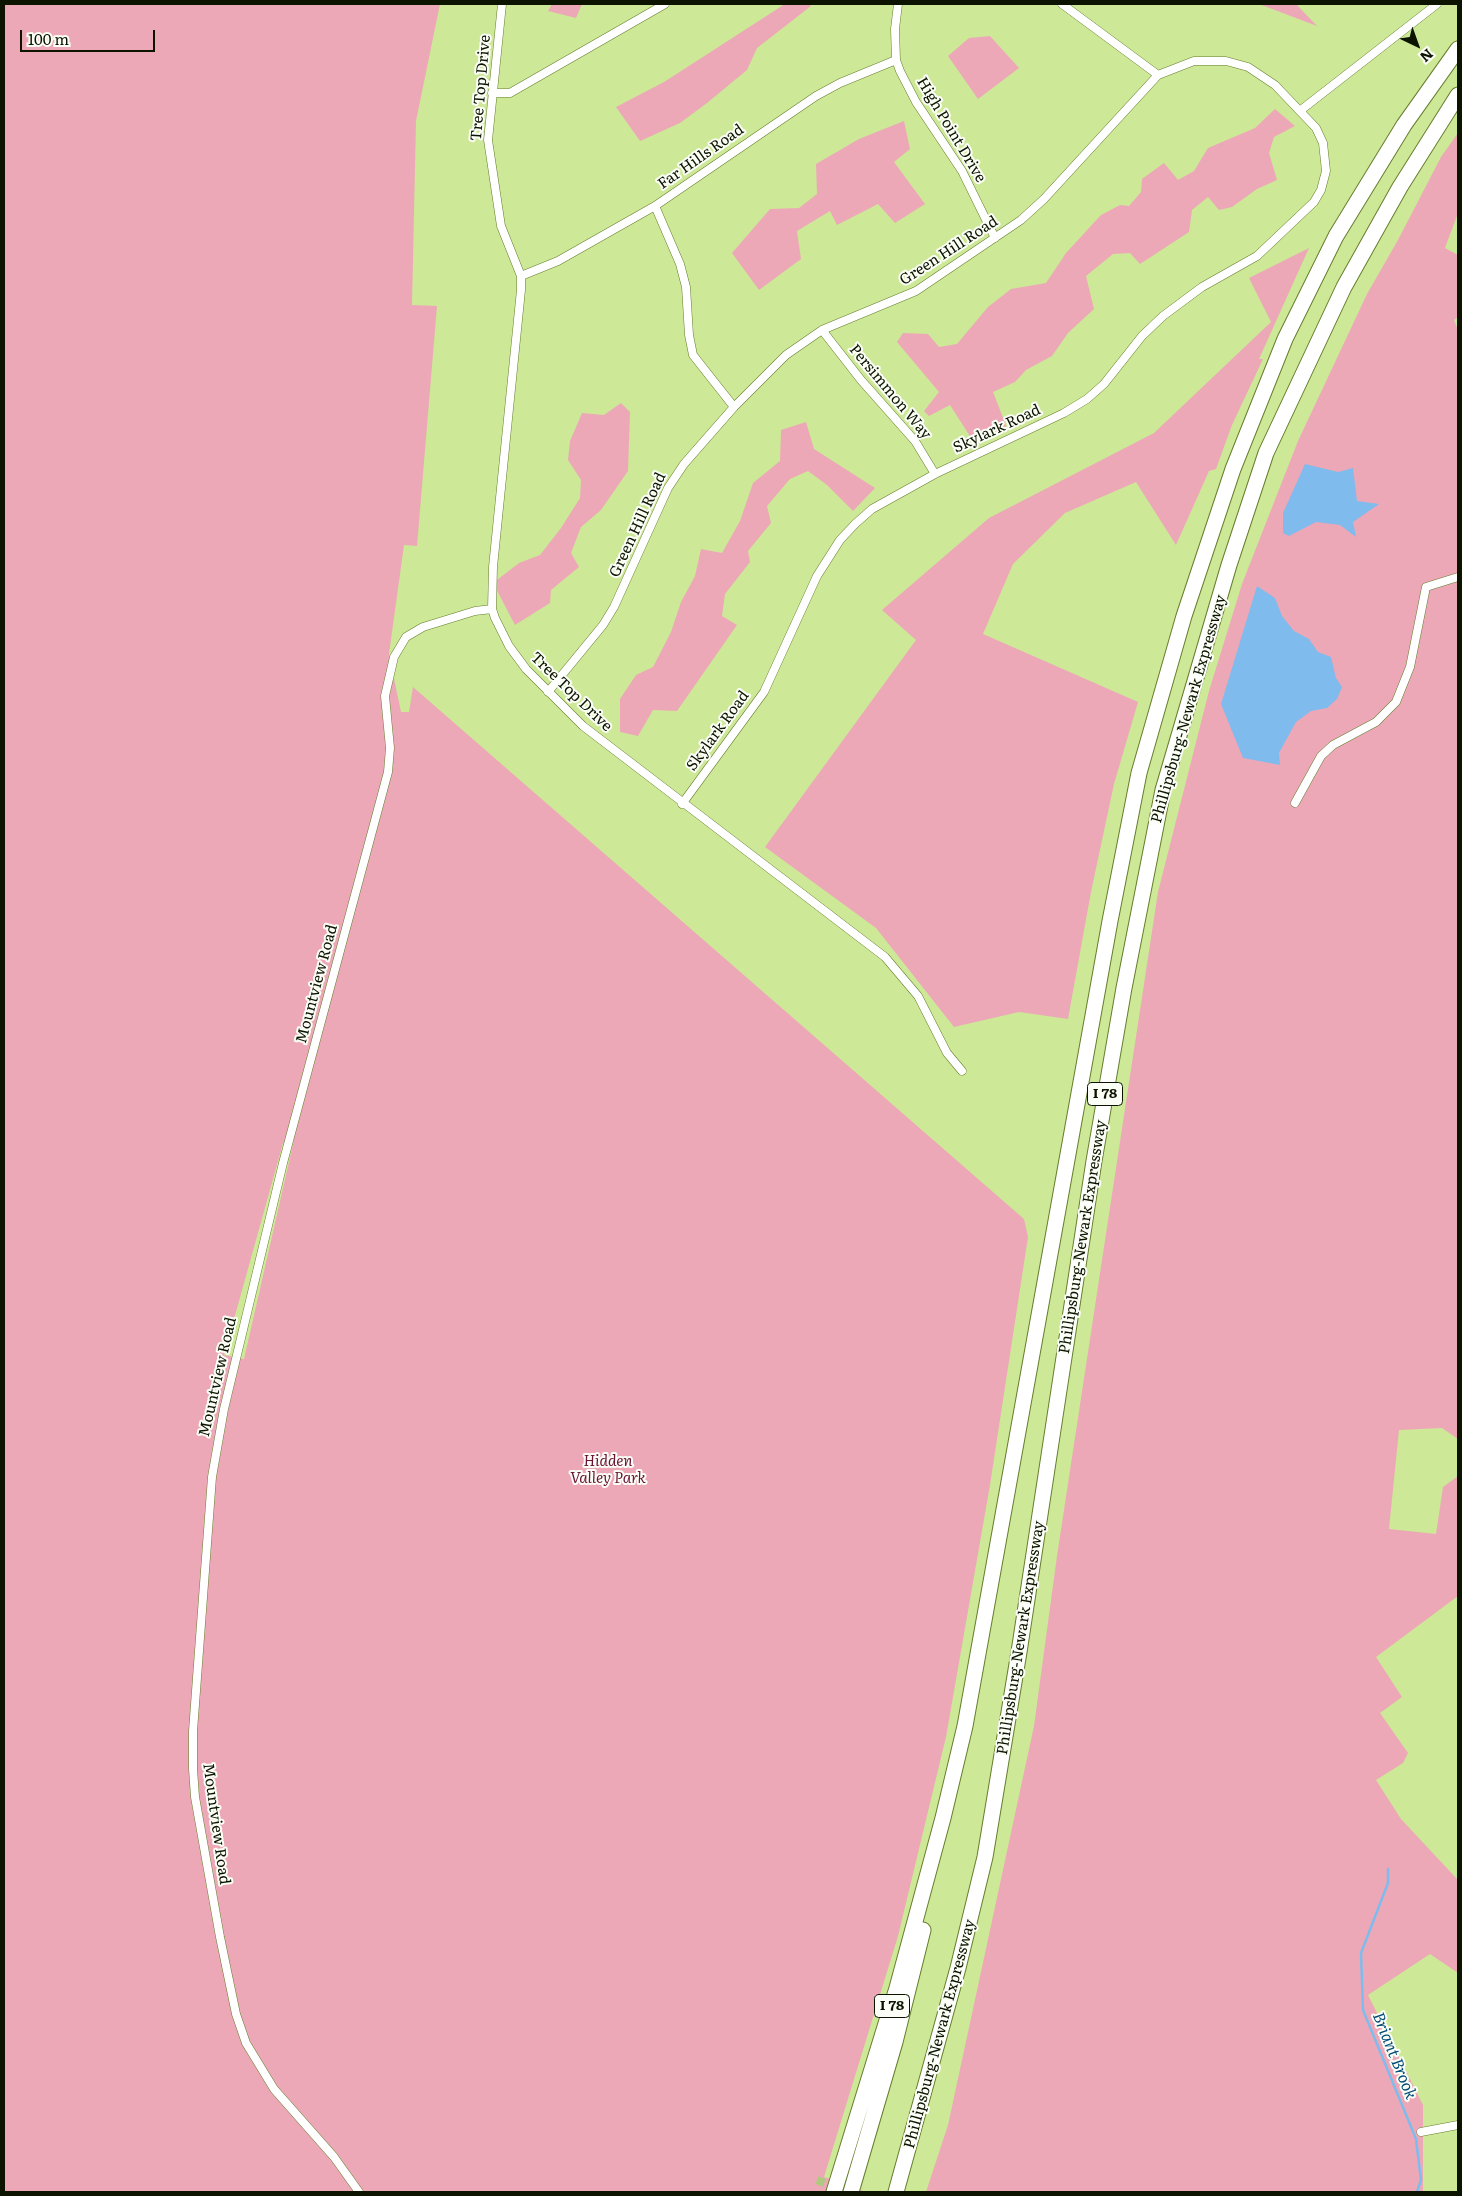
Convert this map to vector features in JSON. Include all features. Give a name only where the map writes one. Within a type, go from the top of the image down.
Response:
[{"type":"highway","name":"Phillipsburg-Newark Expressway","points":[[834,2192],[880,2047],[943,1818],[965,1726],[1110,921],[1136,791],[1184,616],[1233,469],[1285,338],[1336,236],[1404,125],[1458,49]]},
{"type":"highway","name":"Phillipsburg-Newark Expressway","points":[[896,2192],[958,1968],[985,1858],[1019,1652],[1095,1152],[1124,988],[1163,790],[1229,565],[1266,453],[1344,286],[1400,187],[1458,95]]},
{"type":"highway","name":"Phillipsburg-Newark Expressway","points":[[851,2192],[890,2059],[919,1946],[932,1890],[943,1818]]},
{"type":"street","name":"Tree Top Drive","points":[[502,4],[488,140],[501,226],[521,276],[493,567],[492,609],[515,656],[583,726],[682,804],[885,957],[918,996],[947,1053],[962,1071]]},
{"type":"street","points":[[492,93],[510,93],[665,4]]},
{"type":"street","name":"High Point Drive","points":[[898,4],[895,29],[896,60],[916,102],[962,171],[995,238]]},
{"type":"street","points":[[1062,4],[1158,75]]},
{"type":"street","points":[[1301,110],[1437,4]]},
{"type":"street","name":"Far Hills Road","points":[[521,276],[558,261],[655,206],[816,96],[840,83],[896,60]]},
{"type":"street","name":"Green Hill Road","points":[[548,692],[603,625],[614,607],[668,488],[684,464],[734,407],[786,355],[822,330],[916,290],[995,238],[1044,200],[1158,75],[1194,61],[1216,60],[1237,63],[1266,78],[1301,110]]},
{"type":"street","name":"Skylark Road","points":[[682,804],[764,692],[807,596],[840,540],[872,509],[935,474],[1087,399],[1104,384],[1142,336],[1163,316],[1202,287],[1257,256],[1305,212],[1321,190],[1326,164],[1320,137],[1301,110]]},
{"type":"street","points":[[655,206],[680,264],[686,287],[689,335],[694,355],[734,407]]},
{"type":"street","name":"Persimmon Way","points":[[822,330],[861,380],[915,441],[935,474]]},
{"type":"street","points":[[1295,803],[1320,756],[1333,745],[1376,722],[1396,702],[1410,667],[1426,587],[1458,577]]},
{"type":"street","name":"Mountview Road","points":[[359,2192],[334,2157],[279,2095],[260,2069],[246,2043],[236,2014],[220,1936],[196,1797],[193,1769],[193,1732],[212,1477],[226,1400],[283,1163],[388,772],[390,748],[386,696],[392,663],[398,649],[411,632],[438,621],[492,609]]},
{"type":"street","points":[[1421,2132],[1458,2125]]},
{"type":"green space","name":"Hidden Valley Park","points":[[4,4],[440,4],[416,121],[412,305],[437,306],[417,546],[404,545],[389,654],[401,712],[409,712],[413,687],[1024,1219],[1028,1237],[990,1485],[946,1737],[898,1936],[824,2177],[866,2192],[4,2192]],"holes":[[[294,1140],[244,1359],[224,1355],[283,1143]]]},
{"type":"green space","points":[[552,4],[582,4],[576,18],[548,11]]},
{"type":"green space","points":[[785,4],[809,4],[811,6],[757,48],[747,70],[707,103],[680,123],[640,141],[616,107],[664,82]]},
{"type":"green space","points":[[1259,4],[1296,4],[1317,26]]},
{"type":"green space","points":[[990,36],[1019,68],[978,99],[948,56],[969,38]]},
{"type":"green space","points":[[1275,109],[1295,126],[1274,137],[1269,153],[1277,180],[1257,189],[1232,207],[1219,210],[1208,197],[1192,210],[1189,232],[1140,264],[1130,253],[1113,254],[1086,276],[1094,309],[1068,333],[1052,356],[1026,370],[1015,382],[993,392],[1007,428],[975,444],[950,405],[929,416],[924,411],[939,392],[897,342],[903,333],[928,334],[939,347],[957,344],[988,307],[1011,289],[1046,283],[1066,253],[1101,215],[1120,205],[1129,206],[1141,192],[1142,179],[1164,163],[1178,180],[1194,171],[1208,148],[1255,128]]},
{"type":"green space","points":[[904,121],[910,149],[894,162],[925,204],[895,223],[878,204],[837,225],[830,211],[797,231],[801,259],[759,290],[732,253],[770,209],[799,208],[817,194],[816,164],[859,139]]},
{"type":"green space","points":[[1458,133],[1458,213],[1445,248],[1458,255],[1458,317],[1454,320],[1458,330],[1458,1439],[1442,1428],[1399,1430],[1389,1529],[1436,1534],[1443,1487],[1458,1476],[1458,1596],[1376,1657],[1402,1697],[1380,1713],[1408,1753],[1403,1763],[1376,1780],[1401,1819],[1458,1880],[1458,1973],[1430,1954],[1368,1995],[1423,2105],[1423,2192],[926,2192],[948,2125],[1034,1726],[1057,1556],[1158,892],[1209,691],[1242,584],[1298,441],[1367,294],[1398,240],[1441,157]]},
{"type":"green space","points":[[1309,248],[1259,359],[1263,359],[1232,425],[1216,469],[1209,471],[1176,545],[1136,482],[1065,513],[1013,564],[983,634],[1138,702],[1114,784],[1091,892],[1068,1019],[1019,1012],[954,1027],[876,928],[765,847],[916,640],[882,610],[989,518],[1154,433],[1271,322],[1249,278]]},
{"type":"green space","points":[[621,403],[630,412],[628,471],[601,510],[581,527],[571,553],[579,567],[551,590],[550,603],[515,625],[493,583],[519,563],[540,555],[561,528],[580,498],[581,480],[568,460],[570,441],[582,413],[604,415]]},
{"type":"green space","points":[[806,422],[814,449],[875,488],[853,511],[827,485],[808,471],[790,479],[767,506],[771,523],[748,551],[750,562],[725,594],[722,616],[737,625],[677,711],[653,710],[638,736],[620,732],[620,699],[636,675],[653,667],[671,632],[681,602],[695,576],[701,549],[722,553],[740,521],[753,483],[780,461],[781,430]]},
{"type":"water","points":[[1305,464],[1338,472],[1353,468],[1357,501],[1379,504],[1353,522],[1356,537],[1340,525],[1316,522],[1289,536],[1283,533],[1283,513]]},
{"type":"water","points":[[1257,586],[1275,598],[1282,616],[1294,631],[1309,639],[1318,652],[1331,657],[1336,678],[1342,687],[1337,699],[1327,708],[1311,711],[1296,722],[1279,753],[1280,765],[1243,758],[1221,704]]},
{"type":"waterway","name":"Briant Brook","points":[[1388,1869],[1388,1883],[1361,1953],[1363,2010],[1416,2139],[1421,2180],[1417,2192]]},
{"type":"tunnel","points":[[817,2180],[838,2189]]}]
